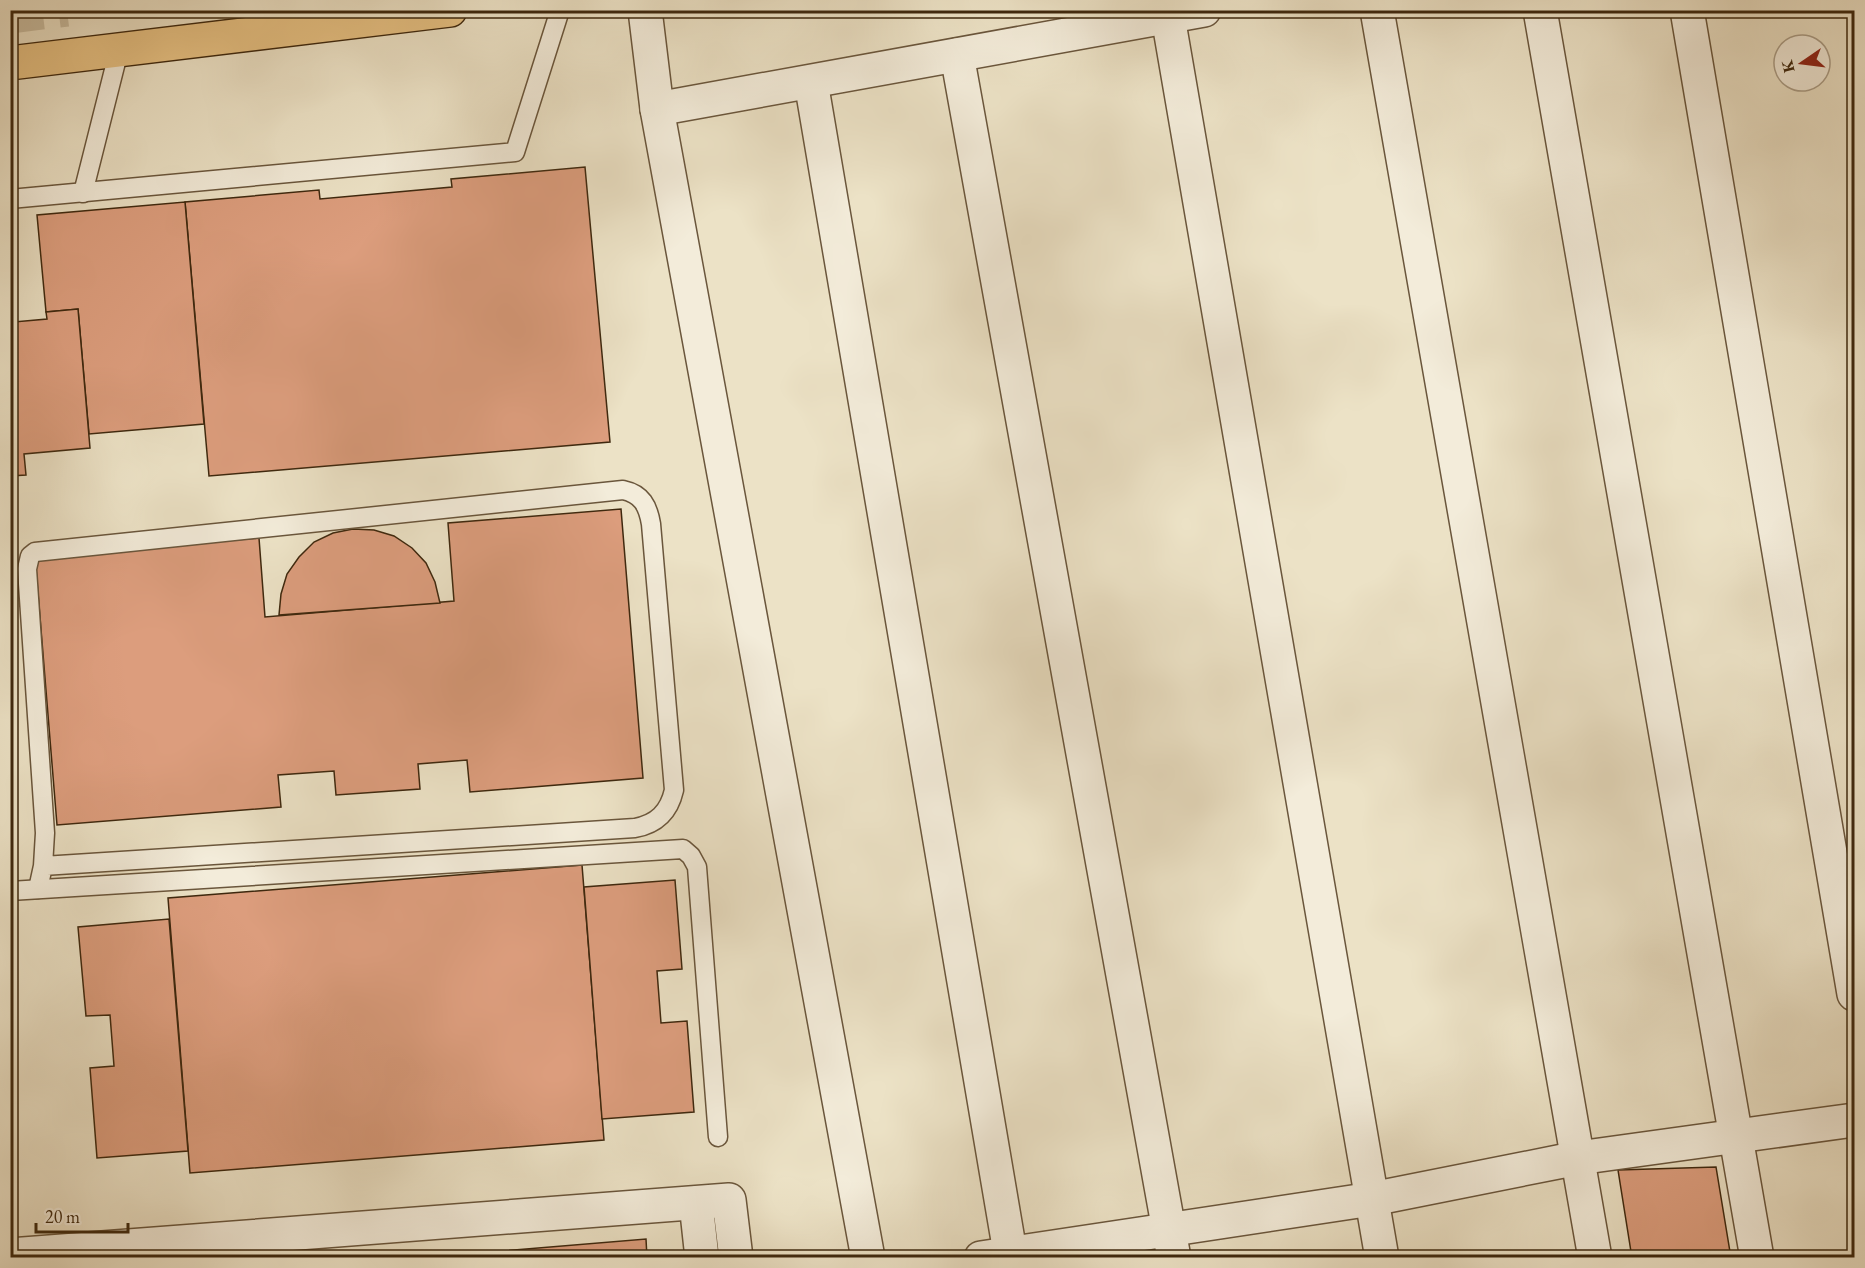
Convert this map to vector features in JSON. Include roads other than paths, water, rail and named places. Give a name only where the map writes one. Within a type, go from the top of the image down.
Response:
[{"type":"main road","points":[[10,63],[450,10]]},
{"type":"street","points":[[645,10],[657,109],[868,1257]]},
{"type":"street","points":[[657,109],[1204,10]]},
{"type":"street","points":[[1377,10],[1595,1257]]},
{"type":"street","points":[[1540,10],[1757,1257]]},
{"type":"street","points":[[1687,10],[1854,994]]},
{"type":"street","points":[[1168,17],[1382,1257]]},
{"type":"street","points":[[957,55],[1172,1243]]},
{"type":"street","points":[[811,82],[1001,1256],[1172,1243],[1372,1199],[1578,1158],[1854,1120]]},
{"type":"street","points":[[10,1255],[729,1200],[736,1257]]},
{"type":"street","points":[[696,1203],[702,1257]]},
{"type":"lane","points":[[10,199],[515,152],[560,10]]},
{"type":"lane","points":[[83,193],[119,50]]},
{"type":"lane","points":[[38,889],[43,866],[45,833],[27,569],[30,556],[35,552],[623,490],[639,496],[645,504],[651,524],[674,790],[667,808],[653,822],[635,828],[43,866]]},
{"type":"lane","points":[[10,891],[683,849],[691,856],[697,867],[718,1137]]},
{"type":"tunnel","points":[[10,17],[67,10]]}]
